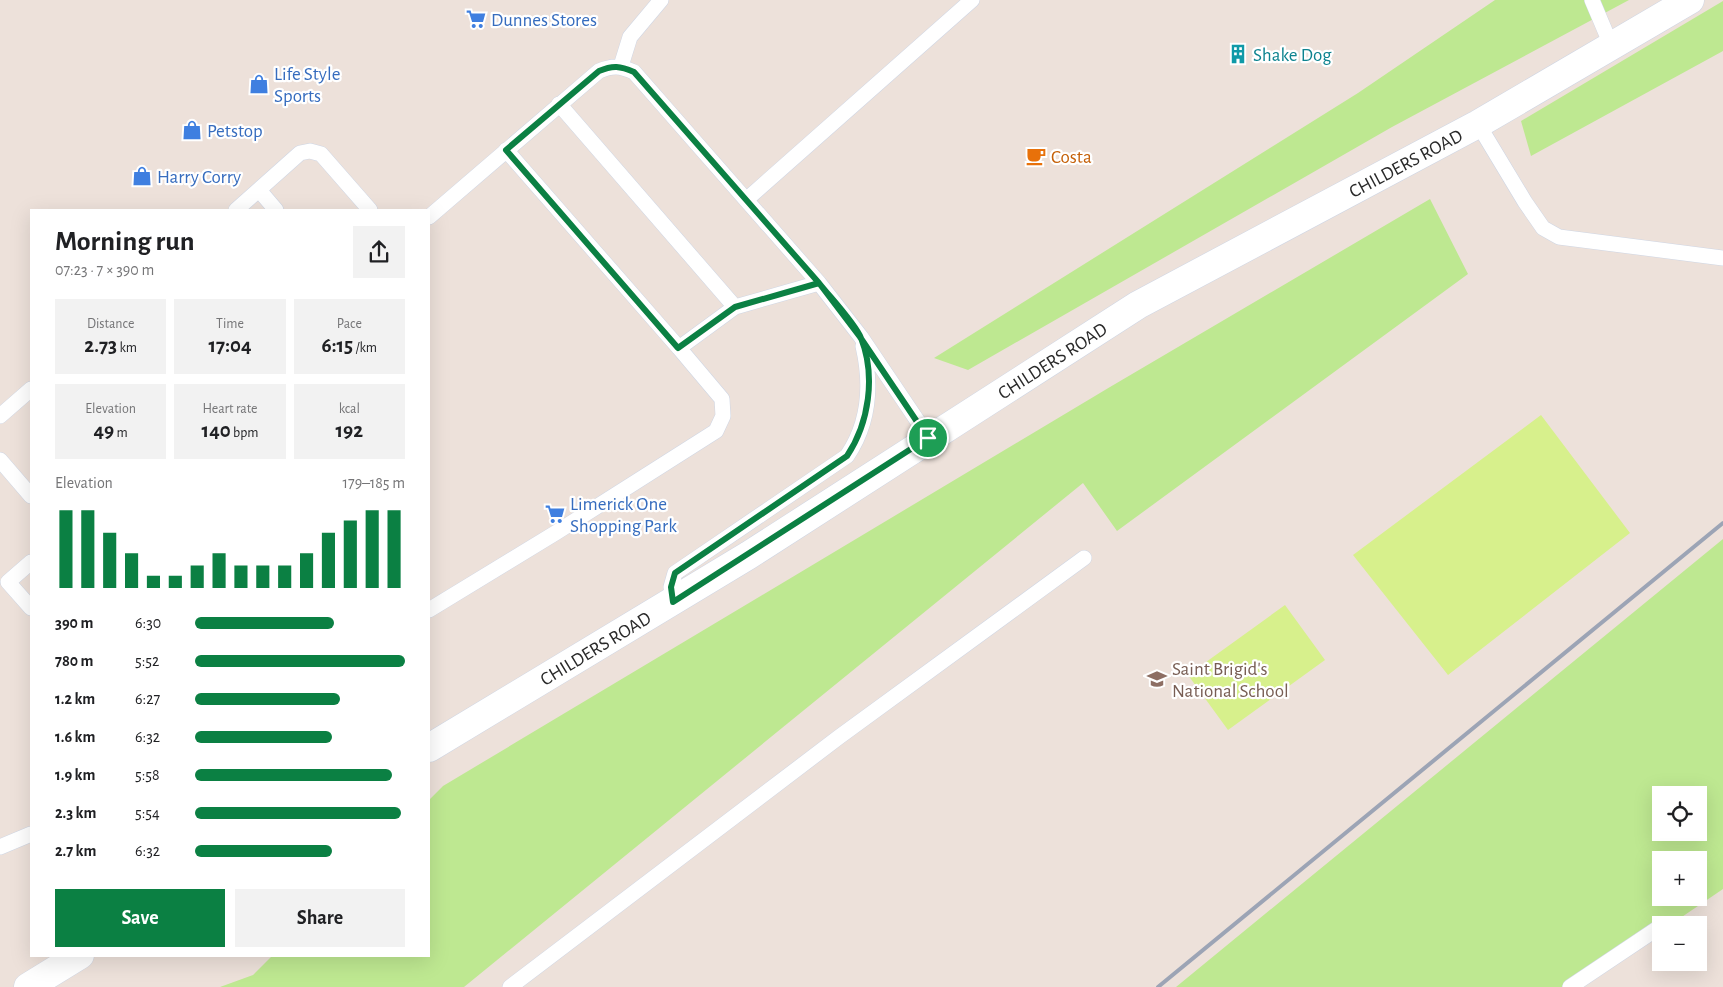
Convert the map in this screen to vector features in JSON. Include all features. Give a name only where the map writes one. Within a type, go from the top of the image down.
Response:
[{"type":"main road","name":"CHILDERS ROAD","points":[[430,747],[673,602],[1138,305],[1478,124],[1690,0]]},
{"type":"main road","points":[[28,987],[77,957]]},
{"type":"lane","points":[[621,66],[630,37],[661,0]]},
{"type":"lane","points":[[746,200],[972,0]]},
{"type":"lane","points":[[1592,0],[1611,45]]},
{"type":"lane","points":[[430,216],[599,71],[610,66],[621,66],[634,72],[819,283],[860,337],[928,438]]},
{"type":"lane","points":[[559,104],[735,307]]},
{"type":"lane","points":[[1478,124],[1515,188],[1543,228],[1559,237],[1723,258]]},
{"type":"lane","points":[[430,609],[557,532],[716,431],[723,416],[722,399],[506,150]]},
{"type":"lane","points":[[237,209],[300,153],[310,151],[321,154],[369,209]]},
{"type":"lane","points":[[259,190],[275,209]]},
{"type":"lane","points":[[678,348],[735,307],[819,283]]},
{"type":"lane","points":[[673,602],[671,587],[675,573],[847,456],[858,439],[866,410],[868,391],[867,364],[860,337]]},
{"type":"lane","points":[[0,416],[30,390]]},
{"type":"lane","points":[[0,460],[30,495]]},
{"type":"lane","points":[[510,987],[831,743],[1084,558]]},
{"type":"lane","points":[[30,563],[4,577],[30,607]]},
{"type":"lane","points":[[0,847],[30,834]]},
{"type":"lane","points":[[1570,987],[1652,932]]},
{"type":"green space","points":[[1495,0],[1629,0],[1392,127],[968,370],[934,358],[1358,93]]},
{"type":"green space","points":[[1723,1],[1723,51],[1531,156],[1521,121]]},
{"type":"green space","points":[[1430,199],[1468,274],[1117,531],[1083,483],[464,987],[220,987],[253,975],[271,957],[430,957],[430,799],[443,786],[1110,387]]},
{"type":"green space","points":[[1541,415],[1630,533],[1448,675],[1353,555]]},
{"type":"green space","points":[[1723,539],[1723,889],[1707,900],[1707,851],[1652,851],[1652,906],[1698,906],[1683,916],[1652,916],[1652,932],[1577,987],[1176,987]]},
{"type":"green space","points":[[1285,605],[1325,660],[1228,730],[1188,675]]},
{"type":"railway","points":[[1158,987],[1723,523]]},
{"type":"place","name":"Dunnes Stores","points":[[476,19]]},
{"type":"place","name":"Shake Dog","points":[[1238,54]]},
{"type":"place","name":"Life Style Sports","points":[[259,84]]},
{"type":"place","name":"Petstop","points":[[192,130]]},
{"type":"place","name":"Costa","points":[[1036,156]]},
{"type":"place","name":"Harry Corry","points":[[142,176]]},
{"type":"place","name":"Limerick One Shopping Park","points":[[555,514]]},
{"type":"place","name":"Saint Brigid's National School","points":[[1157,679]]},
{"type":"route","points":[[928,438],[749,555],[673,602],[671,587],[675,573],[847,456],[858,439],[865,420],[868,391],[867,364],[860,337],[819,283],[735,307],[678,348],[506,150],[599,71],[610,66],[621,66],[634,72],[819,283],[860,337],[928,438]]}]
